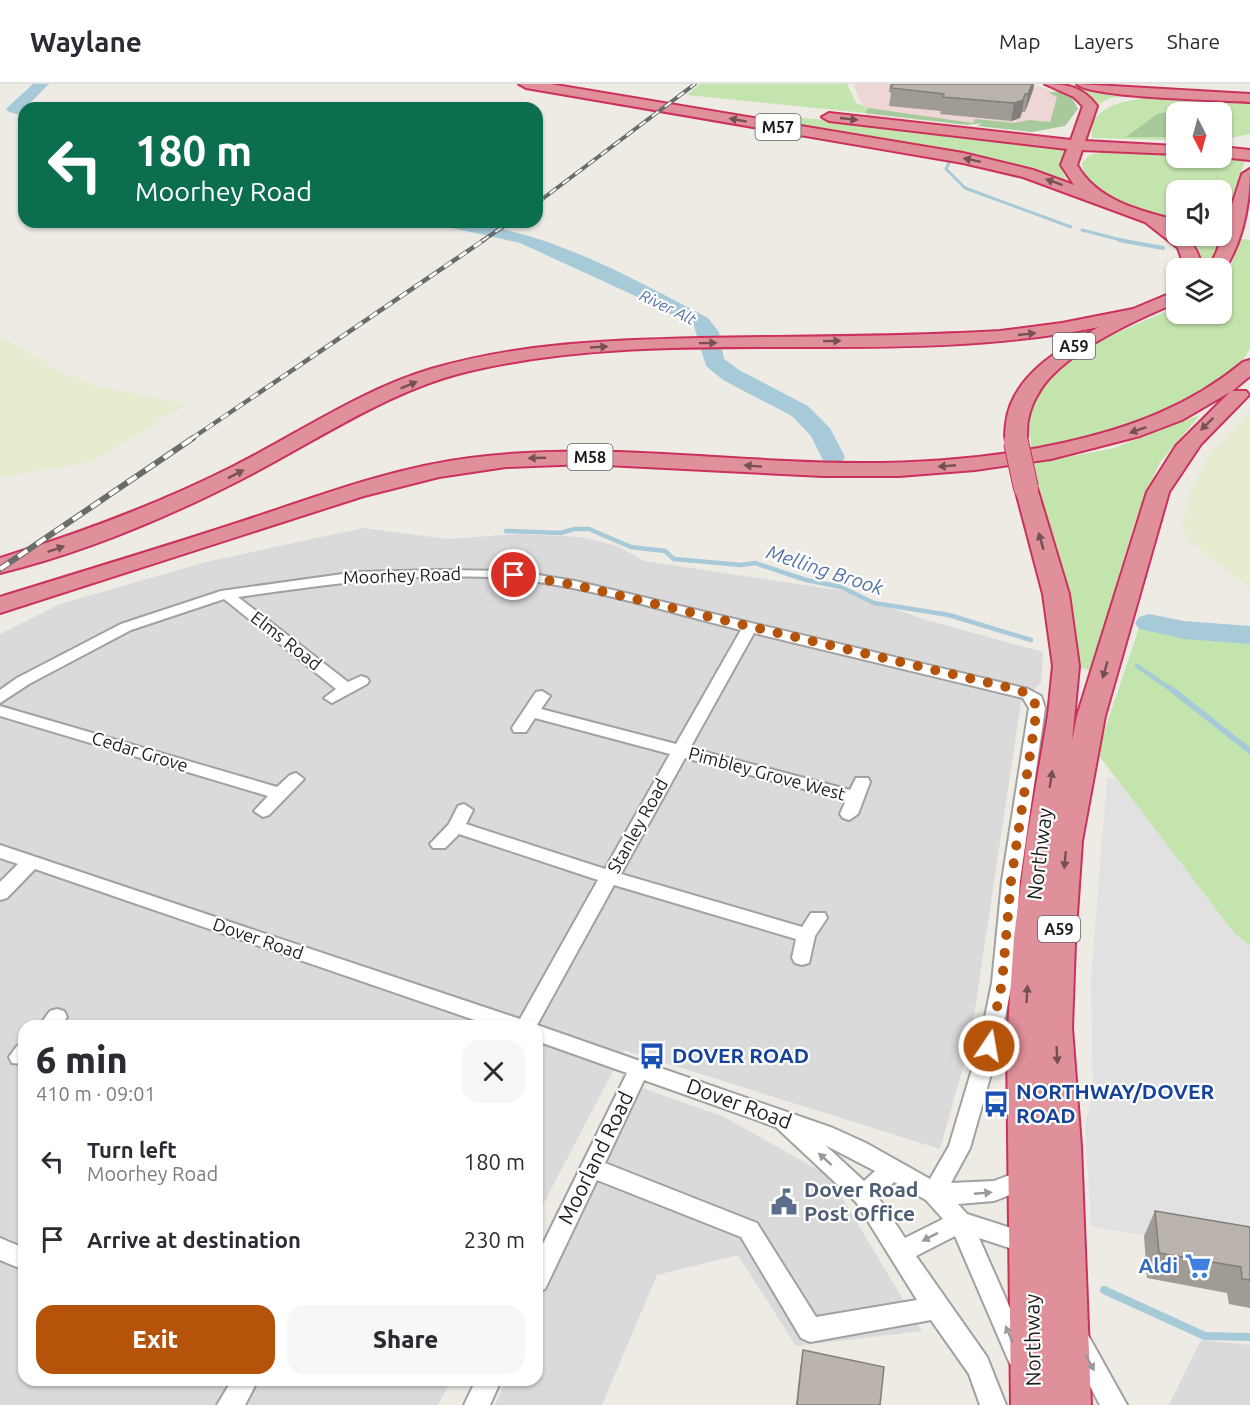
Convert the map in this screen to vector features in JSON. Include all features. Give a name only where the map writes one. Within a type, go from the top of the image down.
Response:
[{"type":"highway","name":"M57","points":[[526,84],[963,158],[1028,173],[1119,207]]},
{"type":"highway","name":"M57","points":[[585,84],[759,109]]},
{"type":"highway","points":[[1052,84],[1083,96],[1089,103],[1086,118],[1074,148],[1072,172],[1081,184],[1119,207],[1166,222]]},
{"type":"highway","points":[[1084,84],[1120,90],[1177,93],[1250,88]]},
{"type":"highway","points":[[1198,93],[1250,98]]},
{"type":"highway","name":"M57","points":[[814,116],[981,134],[1074,148]]},
{"type":"highway","name":"M57","points":[[981,134],[1030,135],[1067,131],[1086,118]]},
{"type":"highway","name":"M57","points":[[1030,135],[1074,148]]},
{"type":"highway","points":[[1232,142],[1250,140]]},
{"type":"highway","points":[[1074,148],[1166,143]]},
{"type":"highway","points":[[1074,148],[1087,153],[1115,148],[1166,150]]},
{"type":"highway","points":[[1232,151],[1250,151]]},
{"type":"highway","points":[[1232,153],[1250,155]]},
{"type":"highway","points":[[1222,258],[1237,229],[1250,174]]},
{"type":"highway","points":[[1146,217],[1163,226],[1182,241],[1191,258]]},
{"type":"highway","points":[[1237,229],[1250,235]]},
{"type":"highway","name":"A59","points":[[1136,314],[1166,300]]},
{"type":"highway","points":[[0,566],[94,536],[165,508],[241,471],[373,400],[436,374],[505,357],[544,351],[675,344],[1000,337],[1062,329],[1136,314]]},
{"type":"highway","name":"Northway","points":[[1045,1399],[1067,1322],[1029,1178],[1025,1043],[1030,937],[1042,838],[1062,715],[1066,666],[1056,594],[1026,488],[1016,442],[1018,412],[1034,382],[1049,366],[1082,342],[1136,314]]},
{"type":"highway","name":"M58","points":[[0,605],[358,491],[446,469],[512,460],[580,457],[830,470],[915,468],[1005,460],[1079,447],[1151,425],[1204,401],[1250,366]]},
{"type":"highway","name":"Northway","points":[[1045,1399],[1047,1248],[1062,1146],[1055,1028],[1061,909],[1067,841],[1081,758],[1120,613],[1158,492],[1172,464],[1187,444],[1250,385]]},
{"type":"street","name":"Moorhey Road","points":[[0,698],[23,681],[126,627],[226,594],[357,576],[514,575],[575,585],[1019,690],[1031,696]]},
{"type":"street","name":"Elms Road","points":[[226,594],[347,689]]},
{"type":"street","name":"Stanley Road","points":[[529,1020],[750,627]]},
{"type":"street","points":[[332,698],[361,681]]},
{"type":"street","points":[[520,728],[542,696]]},
{"type":"street","name":"Northway","points":[[934,1193],[959,1148],[989,1046],[1002,983],[1011,881],[1037,708],[1031,696]]},
{"type":"street","name":"Cedar Grove","points":[[0,711],[280,794]]},
{"type":"street","name":"Pimbley Grove West","points":[[533,712],[680,751],[859,789],[849,814]]},
{"type":"street","points":[[263,811],[296,780]]},
{"type":"street","points":[[439,844],[456,828],[464,810]]},
{"type":"street","points":[[456,828],[609,877],[806,935]]},
{"type":"street","name":"Dover Road","points":[[0,851],[465,1019]]},
{"type":"street","points":[[0,893],[31,862]]},
{"type":"street","points":[[802,958],[806,935],[818,918]]},
{"type":"street","name":"Dover Road","points":[[543,1035],[783,1120],[858,1150],[891,1171],[934,1193],[960,1222],[1045,1399]]},
{"type":"street","name":"Moorland Road","points":[[543,1269],[640,1068]]},
{"type":"street","points":[[783,1120],[864,1195],[936,1308],[975,1359],[988,1383],[993,1405]]},
{"type":"street","points":[[592,1168],[749,1230],[810,1330],[936,1308]]},
{"type":"street","points":[[864,1195],[891,1171]]},
{"type":"street","name":"Dover Road","points":[[934,1193],[982,1195],[1011,1188],[1029,1178]]},
{"type":"street","points":[[901,1252],[960,1222],[1047,1248]]},
{"type":"street","points":[[0,1249],[18,1256]]},
{"type":"street","points":[[1067,1322],[1114,1405]]},
{"type":"street","points":[[230,1405],[242,1386]]},
{"type":"street","points":[[477,1405],[486,1386]]},
{"type":"shaded area","points":[[853,84],[1032,84],[1066,96],[1051,125],[966,124],[867,115]]},
{"type":"shaded area","points":[[363,528],[448,539],[518,534],[580,537],[618,546],[644,561],[844,591],[923,619],[1043,652],[1041,683],[1021,702],[970,1042],[940,1149],[624,1050],[543,1205],[543,1020],[18,1020],[18,1386],[448,1386],[438,1405],[0,1405],[0,634],[60,604],[206,562]]},
{"type":"shaded area","points":[[1107,778],[1117,779],[1234,933],[1250,946],[1250,1254],[1091,1226],[1085,1125],[1093,1094],[1091,979]]},
{"type":"shaded area","points":[[634,1085],[724,1117],[829,1176],[922,1331],[796,1346],[738,1255],[657,1275],[602,1405],[495,1405],[503,1386],[543,1386],[543,1294]]},
{"type":"shaded area","points":[[1201,1340],[1250,1345],[1250,1405],[1169,1405]]},
{"type":"green space","points":[[700,84],[847,84],[856,103],[868,108],[865,113],[687,95]]},
{"type":"green space","points":[[1058,84],[1144,93],[1110,98],[1097,105],[1073,89]]},
{"type":"green space","points":[[1059,91],[1072,98],[1078,109],[1065,126],[1032,132],[977,126],[982,123],[967,125],[865,113],[868,108],[973,123],[975,119],[1015,123],[1029,120],[1050,122],[1057,97],[1049,93]]},
{"type":"green space","points":[[1173,96],[1250,101],[1250,134],[1232,138],[1232,102],[1166,102],[1166,140],[1092,138],[1094,120],[1101,113],[1120,103]]},
{"type":"green space","points":[[1166,112],[1166,137],[1126,137],[1159,113]]},
{"type":"green space","points":[[779,115],[1066,147],[1060,166],[1068,183],[771,123]]},
{"type":"green space","points":[[1113,150],[1166,153],[1166,168],[1232,168],[1232,157],[1246,157],[1232,197],[1232,180],[1166,180],[1166,217],[1126,205],[1100,193],[1090,185],[1084,177],[1082,163],[1090,155]]},
{"type":"green space","points":[[1241,239],[1250,240],[1250,348],[1234,370],[1212,388],[1153,416],[1032,450],[1029,427],[1033,400],[1062,367],[1096,342],[1166,311],[1166,324],[1232,324],[1232,263]]},
{"type":"green space","points":[[1197,246],[1218,246],[1215,258],[1202,258]]},
{"type":"green space","points":[[0,337],[58,370],[95,386],[187,404],[91,462],[0,477]]},
{"type":"green space","points":[[1250,413],[1250,588],[1188,540],[1182,526],[1190,493],[1206,459]]},
{"type":"green space","points":[[1200,415],[1160,462],[1136,518],[1117,581],[1108,623],[1089,670],[1075,666],[1033,464],[1114,448]]},
{"type":"green space","points":[[1139,628],[1194,638],[1250,639],[1250,946],[1234,933],[1097,753]]},
{"type":"building","points":[[893,84],[1032,84],[1023,100],[1014,103],[943,97],[944,94],[891,88]]},
{"type":"building","points":[[1155,1211],[1250,1227],[1250,1280],[1242,1279],[1241,1267],[1159,1253]]},
{"type":"building","points":[[803,1350],[884,1367],[880,1405],[797,1405]]},
{"type":"waterway","name":"River Alt","points":[[22,102],[42,84]]},
{"type":"waterway","name":"River Alt","points":[[18,105],[14,109],[18,110]]},
{"type":"waterway","points":[[949,163],[946,169],[965,188],[1071,227]]},
{"type":"waterway","name":"River Alt","points":[[476,228],[526,239],[649,295],[701,322],[708,332],[714,361],[731,375],[800,411],[822,433],[833,457]]},
{"type":"waterway","points":[[1082,230],[1125,241]]},
{"type":"waterway","points":[[1119,240],[1163,248]]},
{"type":"waterway","name":"Melling Brook","points":[[506,531],[561,533],[574,529],[589,529],[631,547],[665,551],[674,559],[741,565],[755,563],[806,580],[841,587],[874,603],[949,615],[1031,640]]},
{"type":"waterway","name":"River Alt","points":[[1149,623],[1184,630],[1250,635]]},
{"type":"waterway","name":"Melling Brook","points":[[1137,666],[1172,690]]},
{"type":"waterway","name":"Melling Brook","points":[[1170,688],[1250,751]]},
{"type":"waterway","points":[[1104,1290],[1205,1336],[1250,1337]]},
{"type":"railway","points":[[543,198],[695,84]]},
{"type":"railway","points":[[482,241],[501,228]]},
{"type":"railway","points":[[191,439],[484,240]]},
{"type":"railway","points":[[0,569],[193,438]]},
{"type":"place","name":"DOVER ROAD","points":[[652,1056]]},
{"type":"place","name":"NORTHWAY/DOVER ROAD","points":[[996,1104]]},
{"type":"place","name":"Dover Road Post Office","points":[[784,1202]]},
{"type":"place","name":"Aldi","points":[[1198,1266]]},
{"type":"route","points":[[514,575],[575,585],[1019,690],[1031,696],[1037,708],[1011,881],[1002,983],[989,1046]]}]
